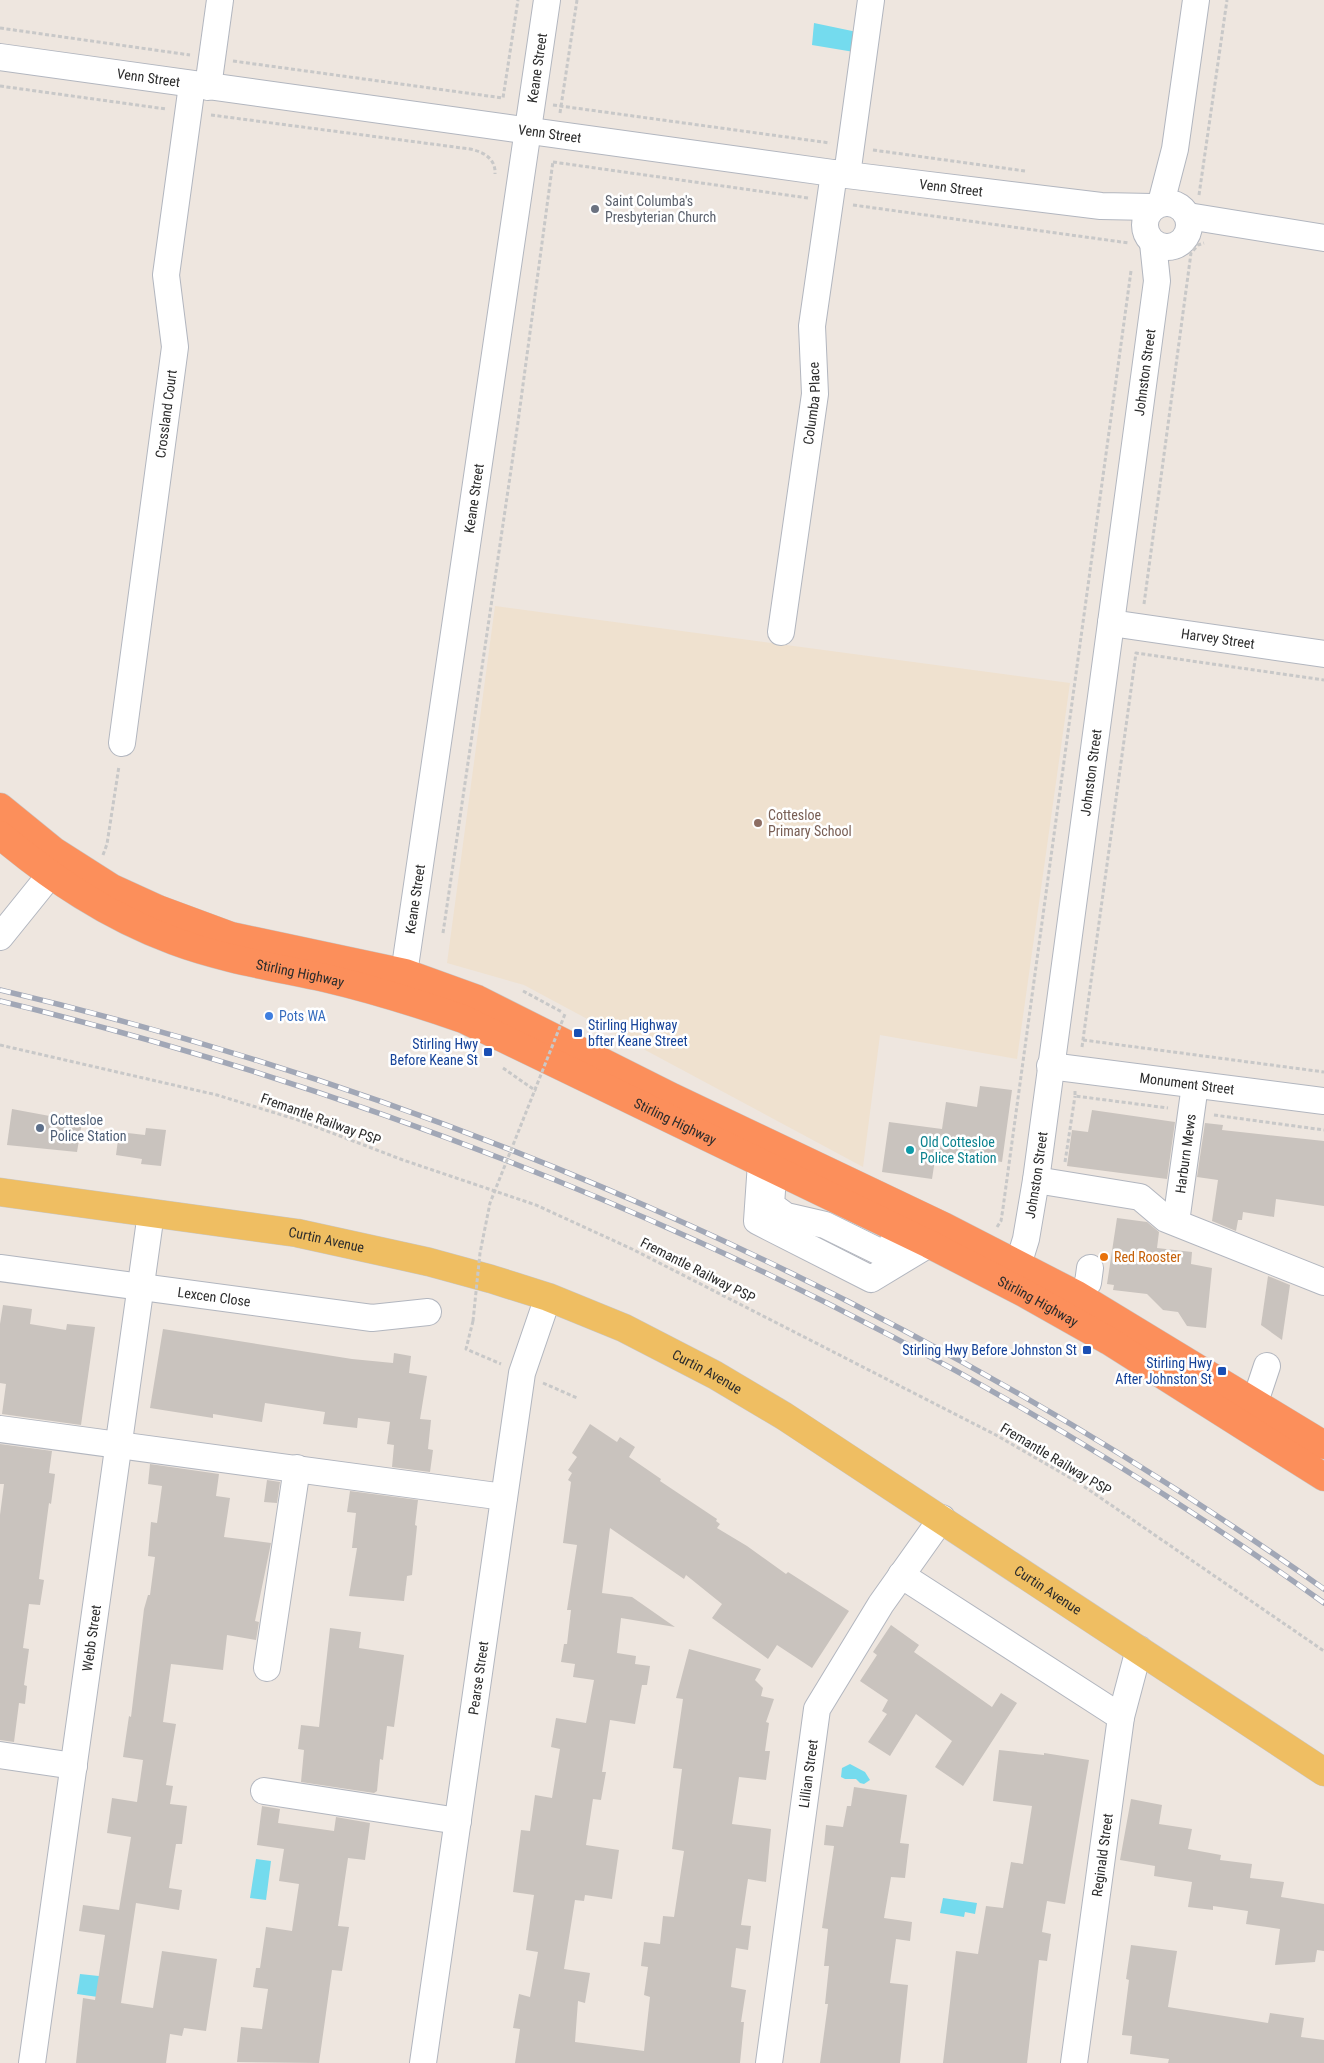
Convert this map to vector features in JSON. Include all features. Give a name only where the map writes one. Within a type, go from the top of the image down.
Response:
[{"type":"highway","name":"Stirling Highway","points":[[0,807],[54,851],[112,888],[158,909],[231,936],[403,985],[477,999],[902,1231],[936,1235],[1324,1477]]},
{"type":"highway","name":"Stirling Highway","points":[[0,835],[50,875],[87,900],[118,917],[175,942],[226,957],[327,979],[403,985]]},
{"type":"highway","name":"Stirling Highway","points":[[772,1160],[936,1235],[1018,1265],[1077,1295],[1324,1445]]},
{"type":"main road","name":"Curtin Avenue","points":[[0,1192],[297,1233],[429,1262],[548,1297],[624,1328],[715,1375],[784,1416],[942,1518],[1324,1772]]},
{"type":"street","name":"Crossland Court","points":[[122,743],[175,347],[166,275],[200,86],[212,58],[220,0]]},
{"type":"street","name":"Keane Street","points":[[403,985],[547,0]]},
{"type":"street","name":"Columba Place","points":[[781,632],[815,394],[812,326],[841,174],[851,146],[871,0]]},
{"type":"street","name":"Johnston Street","points":[[1018,1265],[1026,1239],[1036,1180],[1157,281],[1171,225],[1175,149],[1196,0]]},
{"type":"street","name":"Venn Street","points":[[0,57],[841,174],[1101,206],[1171,225],[1224,222],[1324,238]]},
{"type":"street","name":"Harvey Street","points":[[1111,624],[1324,654]]},
{"type":"street","points":[[0,937],[50,875]]},
{"type":"street","name":"Monument Street","points":[[1050,1066],[1324,1101]]},
{"type":"street","name":"Harburn Mews","points":[[1176,1222],[1195,1084]]},
{"type":"street","points":[[772,1160],[772,1205],[786,1216],[825,1224],[884,1254],[902,1231]]},
{"type":"street","points":[[772,1160],[757,1221],[871,1279],[936,1235]]},
{"type":"street","points":[[1036,1180],[1140,1197],[1166,1218],[1324,1282]]},
{"type":"street","name":"Webb Street","points":[[32,2063],[150,1213]]},
{"type":"street","name":"Lexcen Close","points":[[0,1268],[372,1318],[428,1312]]},
{"type":"street","points":[[1077,1295],[1088,1283],[1090,1268]]},
{"type":"street","name":"Pearse Street","points":[[423,2063],[522,1374],[548,1297]]},
{"type":"street","points":[[1255,1402],[1267,1366]]},
{"type":"street","points":[[0,1428],[504,1498]]},
{"type":"street","points":[[267,1668],[297,1468]]},
{"type":"street","name":"Lillian Street","points":[[769,2063],[817,1709],[881,1604],[942,1518]]},
{"type":"street","points":[[901,1575],[1121,1717]]},
{"type":"street","name":"Reginald Street","points":[[1074,2063],[1121,1717],[1139,1649]]},
{"type":"street","points":[[0,1755],[74,1766]]},
{"type":"street","points":[[264,1791],[458,1820]]},
{"type":"path","points":[[503,98],[518,0]]},
{"type":"path","points":[[443,933],[577,0]]},
{"type":"path","points":[[1171,225],[1199,196],[1227,0]]},
{"type":"path","points":[[0,28],[1029,172]]},
{"type":"path","points":[[0,86],[169,110]]},
{"type":"path","points":[[202,113],[482,152],[494,164],[496,172],[494,181]]},
{"type":"path","points":[[553,162],[817,199]]},
{"type":"path","points":[[846,204],[1171,225],[1198,245],[1192,253],[1142,612]]},
{"type":"path","points":[[997,1227],[1001,1221],[1003,1208],[1132,262]]},
{"type":"path","points":[[1081,1051],[1136,653],[1324,680]]},
{"type":"path","points":[[100,862],[107,844],[122,743]]},
{"type":"path","points":[[502,1365],[466,1349],[473,1321],[480,1253],[490,1203],[566,1014],[523,991]]},
{"type":"path","points":[[1083,1040],[1324,1072]]},
{"type":"path","name":"Fremantle Railway PSP","points":[[0,1045],[217,1095],[298,1120],[403,1160],[536,1205],[632,1249],[1002,1439],[1076,1481],[1324,1651]]},
{"type":"path","points":[[503,1068],[536,1091]]},
{"type":"path","points":[[542,1382],[577,1398]]},
{"type":"shaded area","name":"Cottesloe Primary School","points":[[495,606],[1070,683],[1017,1059],[880,1035],[863,1167],[524,985],[447,963]]},
{"type":"water","points":[[814,23],[857,32],[854,52],[812,45]]},
{"type":"water","points":[[850,1764],[865,1772],[870,1780],[864,1784],[856,1779],[841,1777],[842,1768]]},
{"type":"water","points":[[256,1859],[271,1861],[266,1900],[250,1898]]},
{"type":"water","points":[[943,1898],[977,1903],[975,1914],[965,1912],[964,1917],[940,1913]]},
{"type":"water","points":[[80,1974],[108,1977],[105,1998],[77,1994]]},
{"type":"building","points":[[980,1086],[1012,1090],[1002,1162],[936,1153],[932,1179],[882,1172],[889,1122],[942,1129],[946,1102],[977,1107]]},
{"type":"building","points":[[12,1109],[82,1122],[77,1152],[7,1145]]},
{"type":"building","points":[[1092,1110],[1175,1122],[1167,1179],[1067,1166],[1072,1130],[1088,1132]]},
{"type":"building","points":[[1205,1123],[1223,1125],[1222,1130],[1324,1141],[1324,1206],[1276,1199],[1274,1217],[1243,1212],[1242,1220],[1238,1220],[1236,1231],[1212,1221],[1218,1180],[1197,1177]]},
{"type":"building","points":[[146,1128],[166,1130],[161,1166],[141,1164],[142,1159],[116,1155],[119,1132],[145,1135]]},
{"type":"building","points":[[1117,1218],[1147,1222],[1159,1232],[1157,1248],[1192,1252],[1191,1264],[1212,1268],[1206,1328],[1187,1326],[1178,1312],[1163,1310],[1147,1294],[1113,1290],[1114,1285],[1107,1284]]},
{"type":"building","points":[[1268,1276],[1290,1285],[1282,1340],[1261,1325]]},
{"type":"building","points":[[3,1305],[32,1309],[30,1324],[66,1330],[67,1324],[95,1327],[81,1425],[2,1414],[6,1384],[0,1383],[0,1324]]},
{"type":"building","points":[[163,1329],[352,1359],[393,1363],[394,1353],[411,1356],[409,1373],[427,1376],[420,1419],[431,1420],[428,1449],[433,1450],[430,1472],[392,1467],[394,1445],[387,1444],[390,1422],[358,1418],[357,1428],[323,1424],[325,1412],[265,1403],[262,1422],[213,1414],[213,1418],[150,1408]]},
{"type":"building","points":[[590,1424],[617,1442],[620,1437],[635,1447],[629,1457],[661,1479],[660,1481],[717,1519],[716,1521],[720,1524],[717,1528],[747,1546],[786,1574],[788,1572],[849,1611],[812,1668],[777,1645],[768,1659],[712,1618],[722,1604],[686,1575],[684,1579],[610,1528],[602,1593],[632,1597],[675,1627],[621,1618],[617,1653],[636,1656],[635,1664],[650,1666],[647,1685],[642,1685],[635,1724],[610,1720],[602,1772],[606,1772],[601,1800],[593,1799],[586,1845],[619,1850],[612,1899],[585,1895],[584,1901],[575,1900],[564,1969],[590,1973],[585,2003],[578,2001],[575,2042],[644,2051],[650,1997],[644,1995],[648,1967],[641,1966],[644,1942],[660,1944],[663,1916],[674,1917],[684,1851],[672,1849],[682,1769],[673,1768],[683,1699],[676,1698],[689,1649],[761,1669],[755,1680],[763,1688],[761,1696],[774,1699],[766,1722],[769,1723],[765,1751],[770,1751],[766,1780],[739,1777],[732,1824],[771,1829],[766,1882],[748,1879],[741,1925],[751,1926],[748,1950],[736,1948],[731,1987],[746,1990],[741,2022],[744,2022],[740,2063],[515,2063],[520,2029],[513,2028],[519,1994],[530,1997],[538,1952],[526,1950],[534,1895],[513,1892],[521,1830],[530,1831],[535,1795],[552,1798],[560,1749],[551,1747],[556,1718],[586,1723],[594,1680],[573,1677],[575,1664],[561,1662],[564,1644],[567,1644],[571,1610],[567,1610],[577,1545],[563,1543],[571,1482],[568,1480],[572,1473],[568,1470],[577,1457],[572,1453]]},
{"type":"building","points":[[0,1444],[52,1451],[49,1473],[55,1474],[51,1504],[49,1503],[39,1579],[44,1580],[40,1605],[29,1604],[23,1648],[29,1649],[24,1685],[27,1686],[25,1704],[19,1703],[14,1742],[0,1740],[0,1515],[4,1484],[0,1484]]},
{"type":"building","points":[[150,1464],[219,1474],[216,1496],[230,1498],[224,1537],[271,1543],[255,1621],[259,1622],[256,1640],[227,1635],[223,1670],[171,1664],[163,1722],[176,1724],[166,1785],[173,1786],[170,1804],[187,1806],[182,1844],[176,1844],[169,1888],[182,1890],[179,1910],[136,1903],[121,2003],[153,2008],[162,1951],[217,1959],[206,2031],[184,2028],[182,2036],[170,2034],[166,2063],[76,2063],[83,1998],[95,2000],[105,1935],[79,1931],[83,1905],[119,1910],[131,1837],[107,1833],[112,1798],[137,1802],[143,1760],[123,1757],[129,1716],[131,1717],[144,1609],[148,1595],[150,1595],[155,1557],[148,1556],[151,1522],[157,1523],[162,1486],[148,1484]]},
{"type":"building","points":[[267,1480],[280,1482],[277,1503],[264,1502]]},
{"type":"building","points":[[350,1491],[418,1500],[412,1575],[407,1576],[404,1601],[349,1596],[357,1548],[352,1548],[356,1513],[347,1512]]},
{"type":"building","points":[[891,1625],[919,1645],[914,1652],[992,1707],[1001,1693],[1017,1703],[963,1786],[935,1767],[952,1741],[916,1714],[890,1756],[868,1742],[887,1714],[882,1711],[888,1700],[860,1681],[877,1655],[873,1652]]},
{"type":"building","points":[[330,1628],[361,1632],[359,1648],[404,1655],[394,1727],[387,1726],[383,1760],[380,1759],[377,1791],[374,1793],[301,1782],[304,1750],[298,1749],[301,1725],[319,1727]]},
{"type":"building","points":[[999,1750],[1044,1755],[1044,1753],[1089,1760],[1065,1904],[1047,1901],[1042,1932],[1051,1934],[1047,1961],[1039,1960],[1027,2063],[943,2063],[956,1951],[978,1954],[986,1906],[1003,1908],[1011,1862],[1023,1864],[1032,1806],[993,1801]]},
{"type":"building","points":[[854,1787],[907,1795],[900,1843],[909,1844],[905,1878],[891,1877],[884,1918],[912,1922],[910,1941],[896,1939],[890,1983],[908,1985],[900,2063],[820,2063],[828,2004],[825,2004],[829,1966],[824,1966],[828,1929],[822,1928],[834,1846],[824,1845],[826,1825],[843,1827],[847,1806],[851,1806]]},
{"type":"building","points":[[1131,1799],[1162,1805],[1159,1824],[1192,1829],[1188,1849],[1221,1855],[1220,1860],[1252,1864],[1250,1878],[1284,1882],[1281,1897],[1324,1904],[1324,1951],[1317,1950],[1315,1962],[1275,1965],[1280,1929],[1246,1924],[1248,1911],[1213,1906],[1213,1910],[1188,1907],[1192,1882],[1154,1876],[1155,1866],[1120,1860]]},
{"type":"building","points":[[262,1806],[280,1809],[278,1823],[334,1831],[336,1817],[370,1823],[365,1860],[348,1858],[338,1926],[349,1927],[342,1971],[332,1970],[319,2063],[237,2062],[241,2027],[262,2029],[268,1989],[253,1987],[256,1968],[260,1968],[266,1927],[292,1931],[299,1884],[279,1881],[284,1849],[257,1845]]},
{"type":"building","points":[[1131,1945],[1177,1951],[1168,2007],[1268,2023],[1270,2013],[1304,2018],[1301,2037],[1324,2040],[1324,2063],[1168,2063],[1169,2059],[1130,2054],[1132,2036],[1122,2035],[1129,1980],[1126,1979]]},
{"type":"railway","points":[[0,990],[177,1036],[351,1091],[522,1154],[690,1226],[855,1305],[1016,1392],[1172,1487],[1324,1589]]},
{"type":"railway","points":[[0,1001],[177,1048],[351,1104],[523,1167],[691,1238],[856,1318],[1016,1405],[1173,1500],[1324,1603]]},
{"type":"place","name":"Saint Columba's Presbyterian Church","points":[[595,209]]},
{"type":"place","name":"Cottesloe Primary School","points":[[758,823]]},
{"type":"place","name":"Pots WA","points":[[269,1016]]},
{"type":"place","name":"Stirling Highway bfter Keane Street","points":[[578,1033]]},
{"type":"place","name":"Stirling Hwy Before Keane St","points":[[488,1052]]},
{"type":"place","name":"Cottesloe Police Station","points":[[40,1128]]},
{"type":"place","name":"Old Cottesloe Police Station","points":[[910,1150]]},
{"type":"place","name":"Red Rooster","points":[[1104,1257]]},
{"type":"place","name":"Stirling Hwy Before Johnston St","points":[[1087,1350]]},
{"type":"place","name":"Stirling Hwy After Johnston St","points":[[1222,1371]]}]
